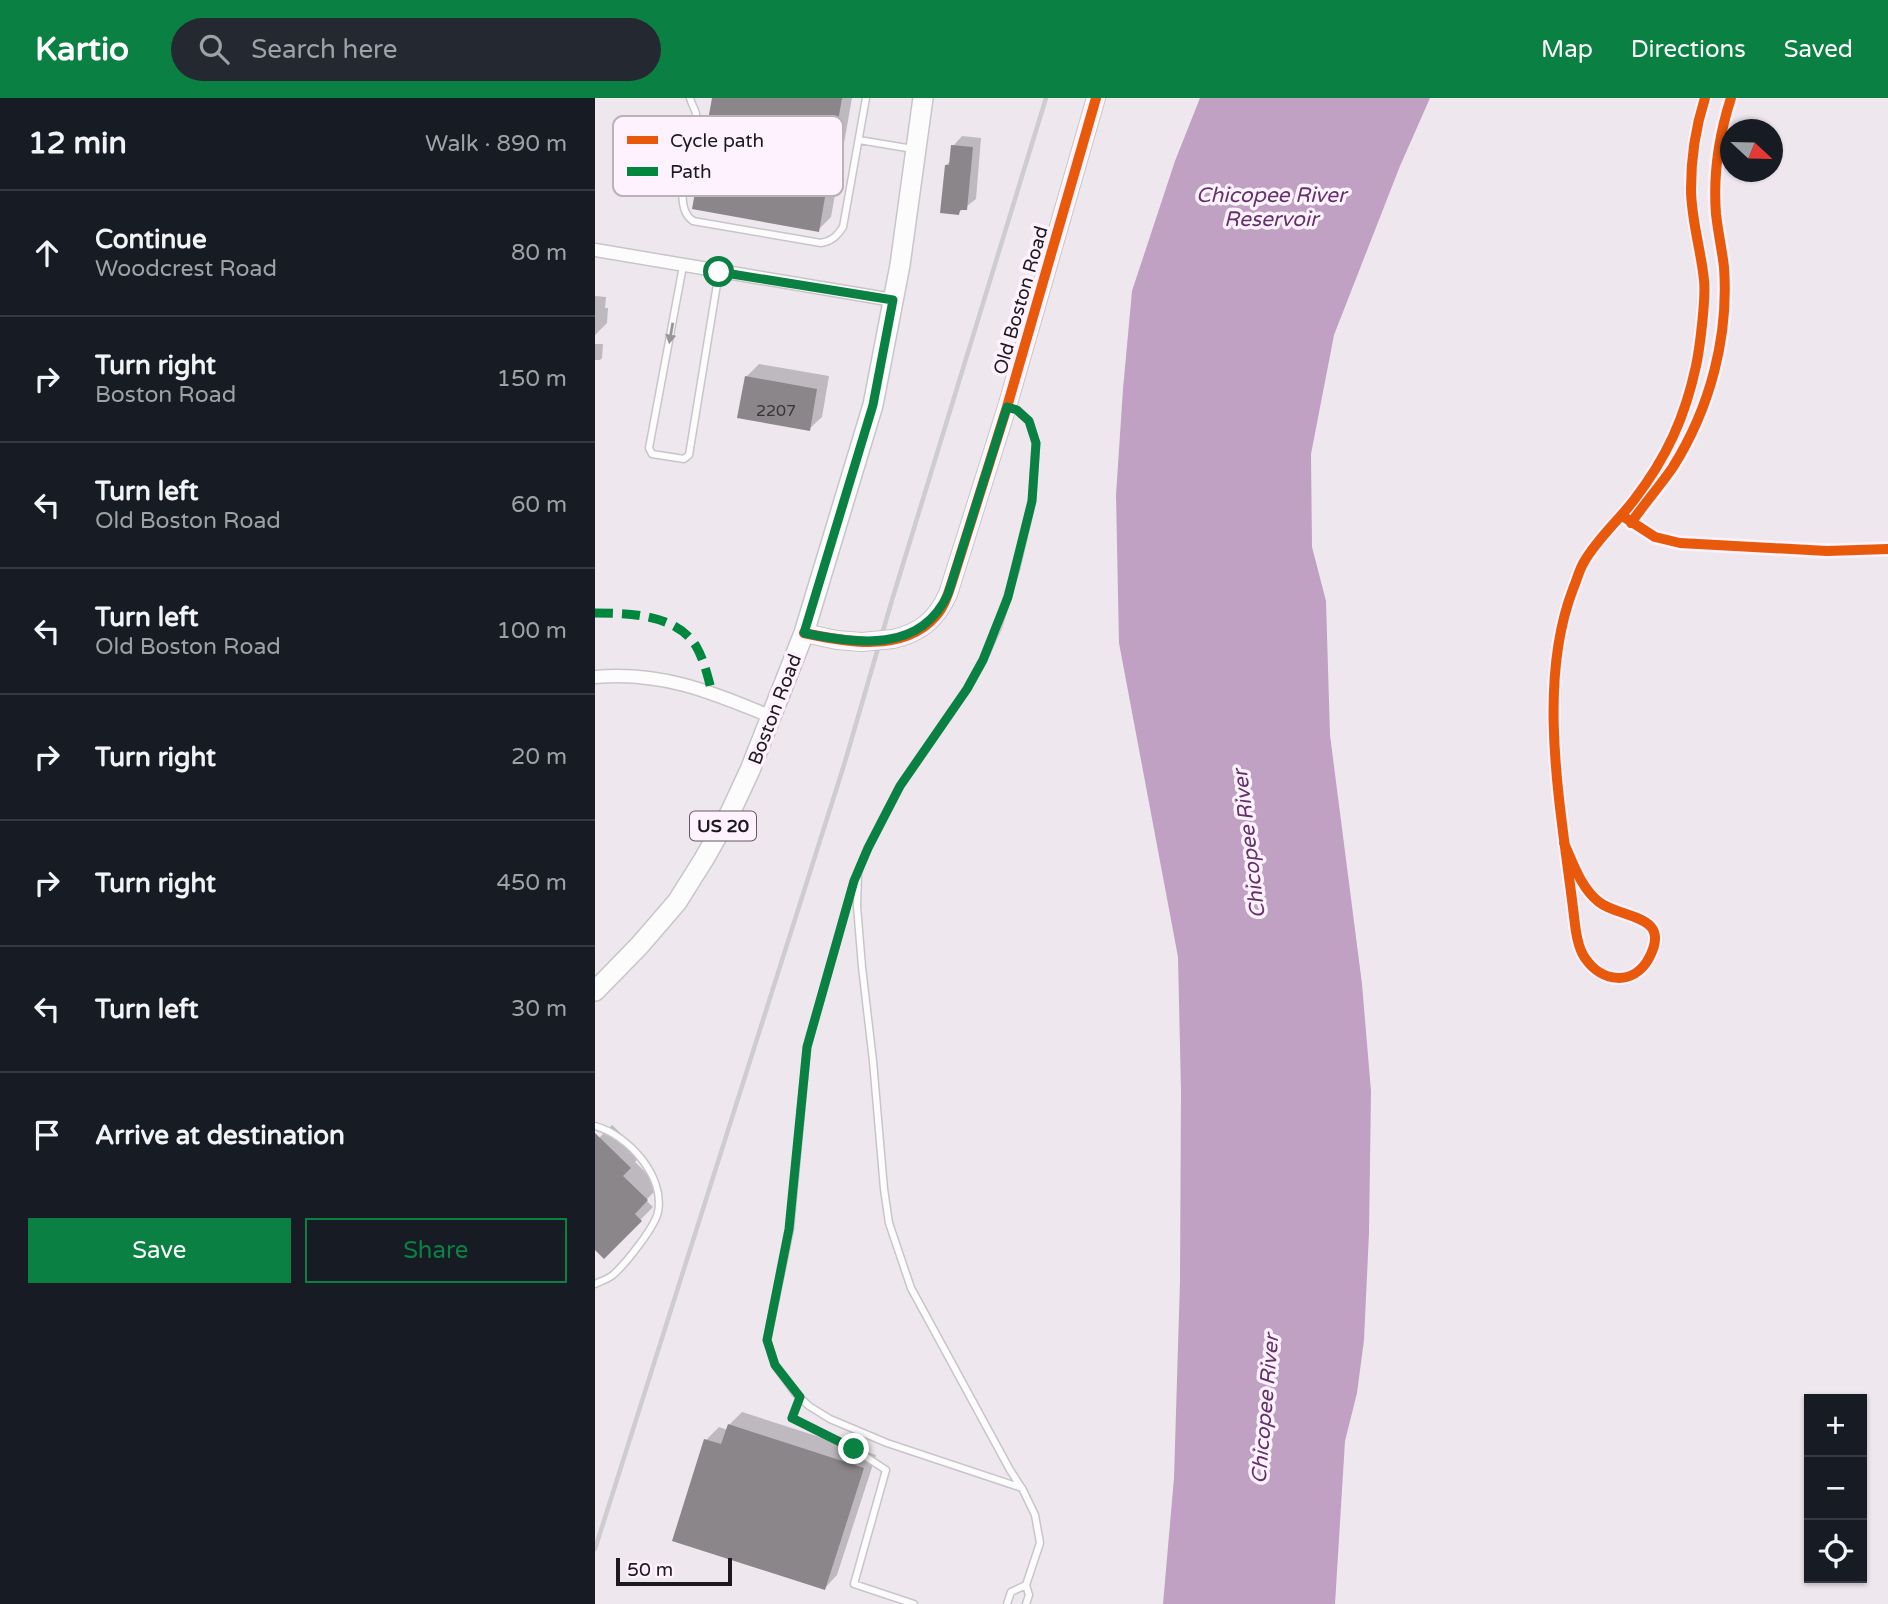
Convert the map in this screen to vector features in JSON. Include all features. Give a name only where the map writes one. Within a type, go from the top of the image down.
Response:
[{"type":"main road","name":"Boston Road","points":[[595,991],[677,902],[730,813],[772,717],[804,633],[873,405],[893,300],[923,98]]},
{"type":"street","name":"Old Boston Road","points":[[804,633],[862,642],[893,639],[923,627],[942,607],[1007,407],[1097,98]]},
{"type":"street","points":[[1564,843],[1580,877],[1598,902],[1610,909],[1638,916],[1648,923],[1654,933],[1654,948],[1640,971],[1620,979],[1608,977],[1595,970],[1583,956],[1574,919],[1564,843],[1554,724],[1554,681],[1567,606],[1583,563],[1657,469],[1686,409],[1697,361],[1704,282],[1691,190],[1699,116],[1705,98]]},
{"type":"street","points":[[595,250],[893,300]]},
{"type":"street","points":[[595,677],[638,676],[688,684],[772,717]]},
{"type":"lane","points":[[689,98],[696,116]]},
{"type":"lane","points":[[683,196],[683,210],[693,221],[821,243],[830,241],[842,227],[866,98]]},
{"type":"lane","points":[[859,140],[915,150]]},
{"type":"lane","points":[[683,266],[649,448],[652,454],[684,459],[689,455],[719,272]]},
{"type":"lane","points":[[1007,407],[1017,410],[1029,421],[1036,443],[1032,501],[1008,597],[983,660],[967,689],[900,786],[859,869],[807,1047],[789,1229],[767,1340],[775,1365],[809,1406],[857,1431],[1022,1488]]},
{"type":"lane","points":[[859,869],[857,906],[889,1223],[898,1256],[916,1298],[1035,1516],[1040,1543],[1026,1585],[1029,1595],[1026,1604]]},
{"type":"lane","points":[[595,1126],[633,1147],[656,1180],[658,1212],[640,1245],[613,1276],[595,1284]]},
{"type":"lane","points":[[800,1397],[792,1418],[854,1449],[886,1470],[854,1584],[914,1604]]},
{"type":"lane","points":[[1007,1604],[1011,1592],[1026,1585]]},
{"type":"water","points":[[1200,98],[1430,98],[1400,166],[1334,335],[1311,454],[1312,547],[1326,601],[1330,735],[1362,984],[1371,1091],[1364,1340],[1357,1393],[1345,1441],[1335,1604],[1163,1604],[1174,1478],[1180,1281],[1181,1091],[1178,957],[1119,643],[1116,495],[1132,291],[1175,161]]},
{"type":"building","points":[[712,98],[842,98],[839,116],[709,116]]},
{"type":"building","points":[[951,145],[973,147],[967,210],[960,210],[959,215],[940,213],[945,165],[949,165]]},
{"type":"building","points":[[694,196],[825,196],[819,232],[692,209]]},
{"type":"building","points":[[745,376],[817,389],[810,431],[737,418]]},
{"type":"building","points":[[595,1133],[631,1168],[623,1176],[648,1200],[635,1214],[642,1221],[604,1259],[595,1250]]},
{"type":"building","points":[[728,1424],[864,1468],[825,1590],[672,1541],[704,1439],[721,1444]]},
{"type":"railway","points":[[595,1549],[844,765],[1046,98]]},
{"type":"marked path","points":[[595,613],[636,615],[664,621],[676,627],[696,646],[712,693]]},
{"type":"cycle path","points":[[804,633],[855,641],[890,640],[907,636],[922,628],[935,617],[943,605],[1007,407],[1096,98]]},
{"type":"cycle path","points":[[1564,843],[1567,851],[1574,867],[1587,890],[1599,902],[1649,925],[1654,933],[1655,943],[1649,958],[1635,973],[1618,978],[1600,972],[1585,958],[1578,940],[1575,927],[1573,908],[1568,870],[1563,830],[1558,789],[1554,706],[1556,665],[1562,626],[1582,565],[1656,468],[1673,436],[1692,385],[1701,335],[1704,288],[1691,200],[1691,178],[1697,131],[1705,98]]},
{"type":"cycle path","points":[[1631,523],[1673,467],[1686,444],[1707,396],[1714,371],[1720,345],[1725,293],[1716,214],[1716,170],[1723,126],[1731,98]]},
{"type":"cycle path","points":[[1624,517],[1655,537],[1680,543],[1827,551],[1888,549]]},
{"type":"route","points":[[719,272],[893,300],[873,405],[804,633],[862,642],[902,637],[930,622],[948,594],[1007,407],[1025,415],[1036,443],[1032,501],[1016,569],[998,627],[967,689],[900,786],[868,848],[854,881],[807,1047],[789,1229],[767,1340],[775,1365],[800,1397],[792,1418],[854,1449]]},
{"type":"water label","name":"Chicopee River Reservoir","points":[[1271,207]]},
{"type":"water label","name":"Chicopee River","points":[[1249,844]]},
{"type":"water label","name":"Chicopee River","points":[[1265,1409]]}]
